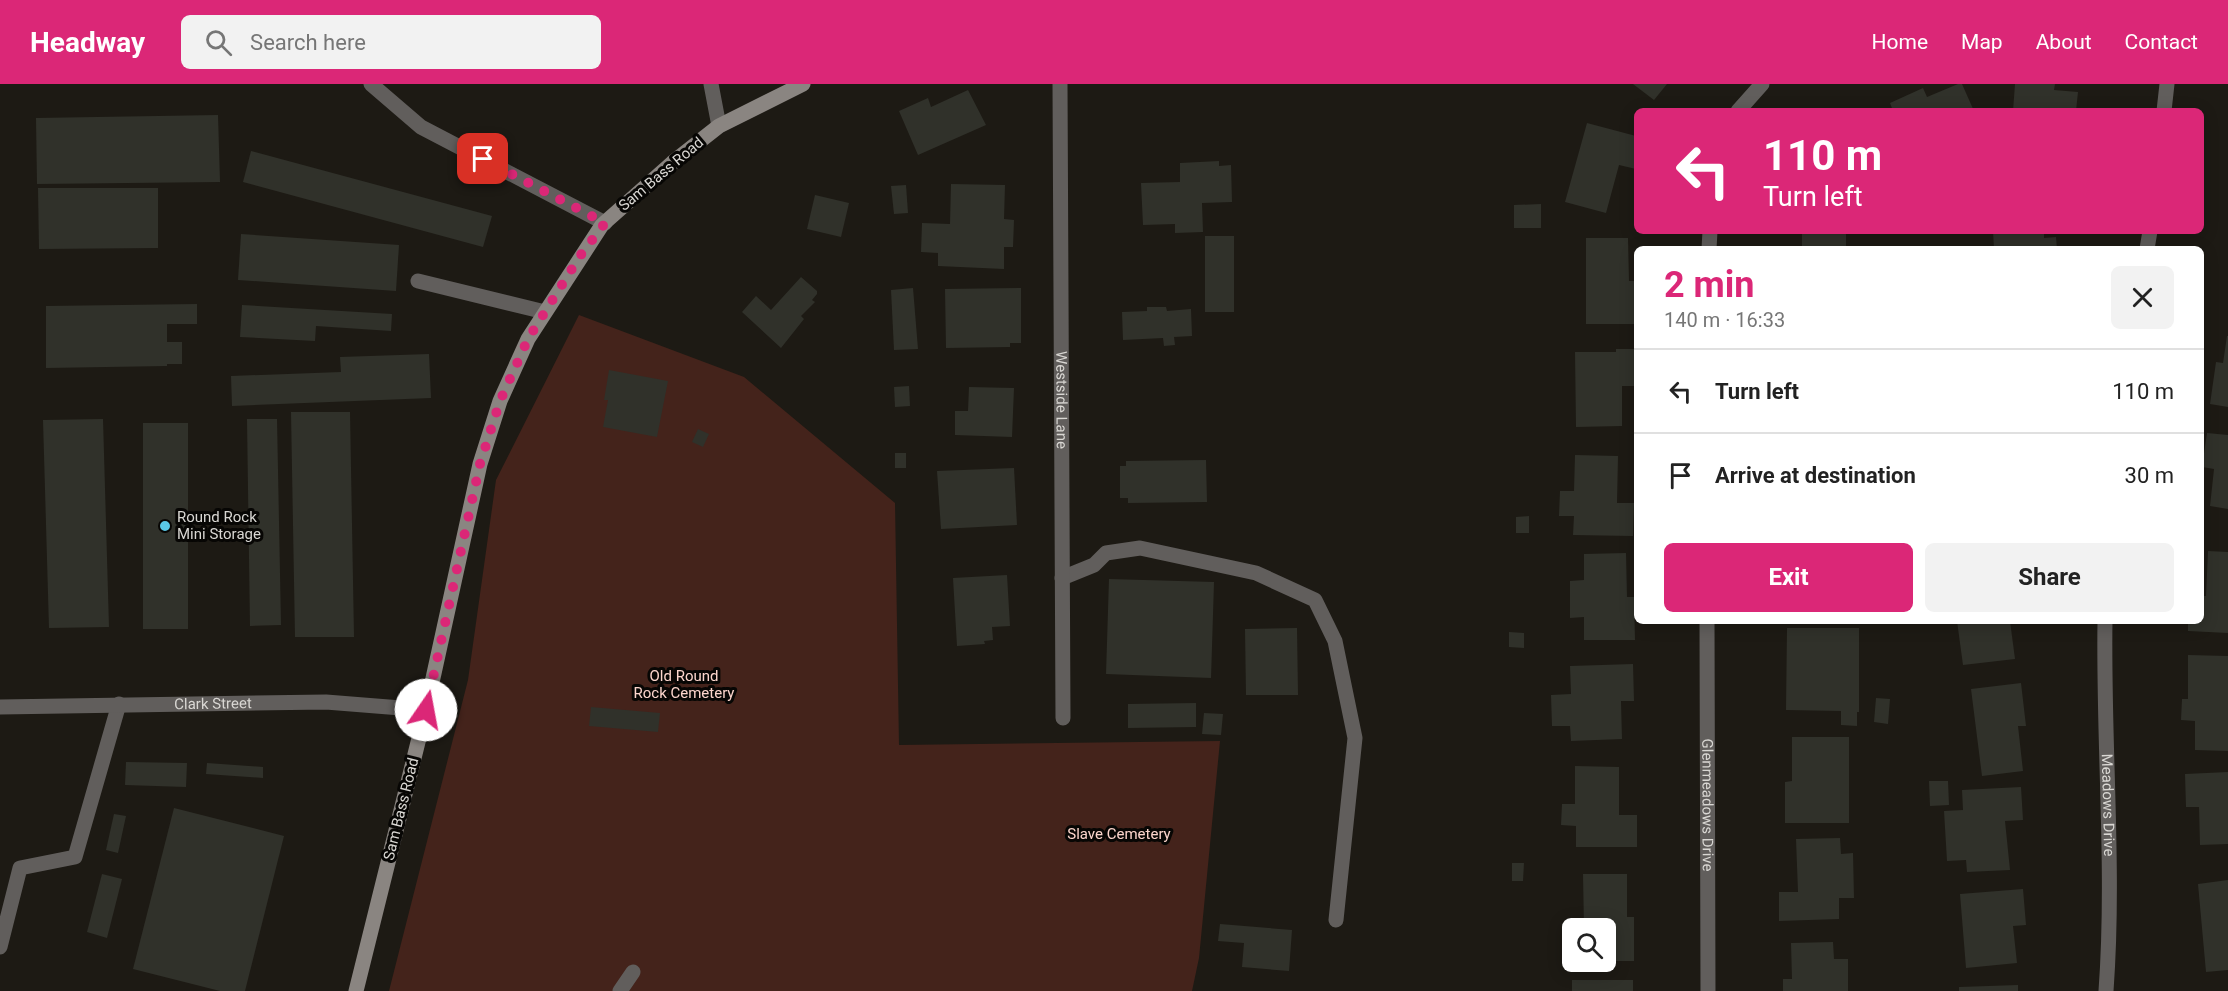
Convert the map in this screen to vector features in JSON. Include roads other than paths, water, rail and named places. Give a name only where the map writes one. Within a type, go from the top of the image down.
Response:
[{"type":"main road","name":"Sam Bass Road","points":[[356,991],[426,710],[480,464],[500,401],[528,339],[580,256],[605,223],[672,163],[719,126],[803,84]]},
{"type":"street","points":[[370,84],[422,127],[605,223]]},
{"type":"street","points":[[711,84],[719,126]]},
{"type":"street","name":"Westside Lane","points":[[1060,84],[1063,718]]},
{"type":"street","points":[[1741,108],[1762,84]]},
{"type":"street","points":[[2164,108],[2168,84]]},
{"type":"street","points":[[418,281],[545,312]]},
{"type":"street","points":[[1062,578],[1094,565],[1106,554],[1140,548],[1256,573],[1315,600],[1335,641],[1354,738],[1336,920]]},
{"type":"street","name":"Glenmeadows Drive","points":[[1707,624],[1708,991]]},
{"type":"street","name":"Meadows Drive","points":[[2105,624],[2104,683],[2109,847],[2106,991]]},
{"type":"street","name":"Clark Street","points":[[0,707],[326,702],[426,710]]},
{"type":"street","points":[[0,947],[20,868],[75,857],[119,704]]},
{"type":"street","points":[[620,991],[633,972]]},
{"type":"place","name":"Round Rock Mini Storage","points":[[165,526]]},
{"type":"park label","name":"Old Round Rock Cemetery","points":[[684,684]]},
{"type":"park label","name":"Slave Cemetery","points":[[1119,834]]}]
